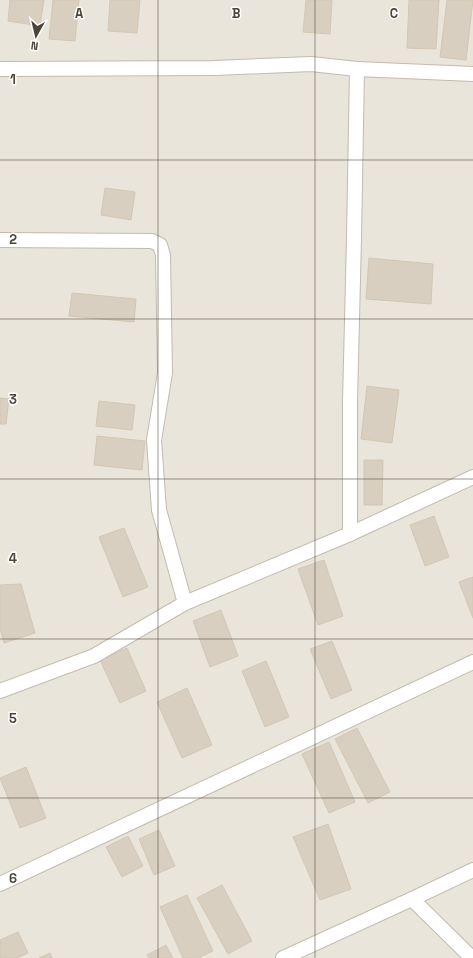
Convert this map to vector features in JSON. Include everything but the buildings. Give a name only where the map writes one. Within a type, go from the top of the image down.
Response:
[{"type":"street","points":[[0,69],[215,68],[311,64],[357,69],[473,74]]},
{"type":"street","points":[[350,534],[350,402],[357,69]]},
{"type":"street","points":[[0,240],[152,241],[160,245],[163,255],[165,373],[154,440],[159,510],[185,603]]},
{"type":"street","points":[[0,691],[94,656],[185,603],[350,534],[473,477]]},
{"type":"street","points":[[0,884],[473,662]]},
{"type":"street","points":[[283,958],[473,870]]},
{"type":"street","points":[[412,899],[472,958]]},
{"type":"shaded area","points":[[0,0],[473,0],[473,958],[0,958]]}]
